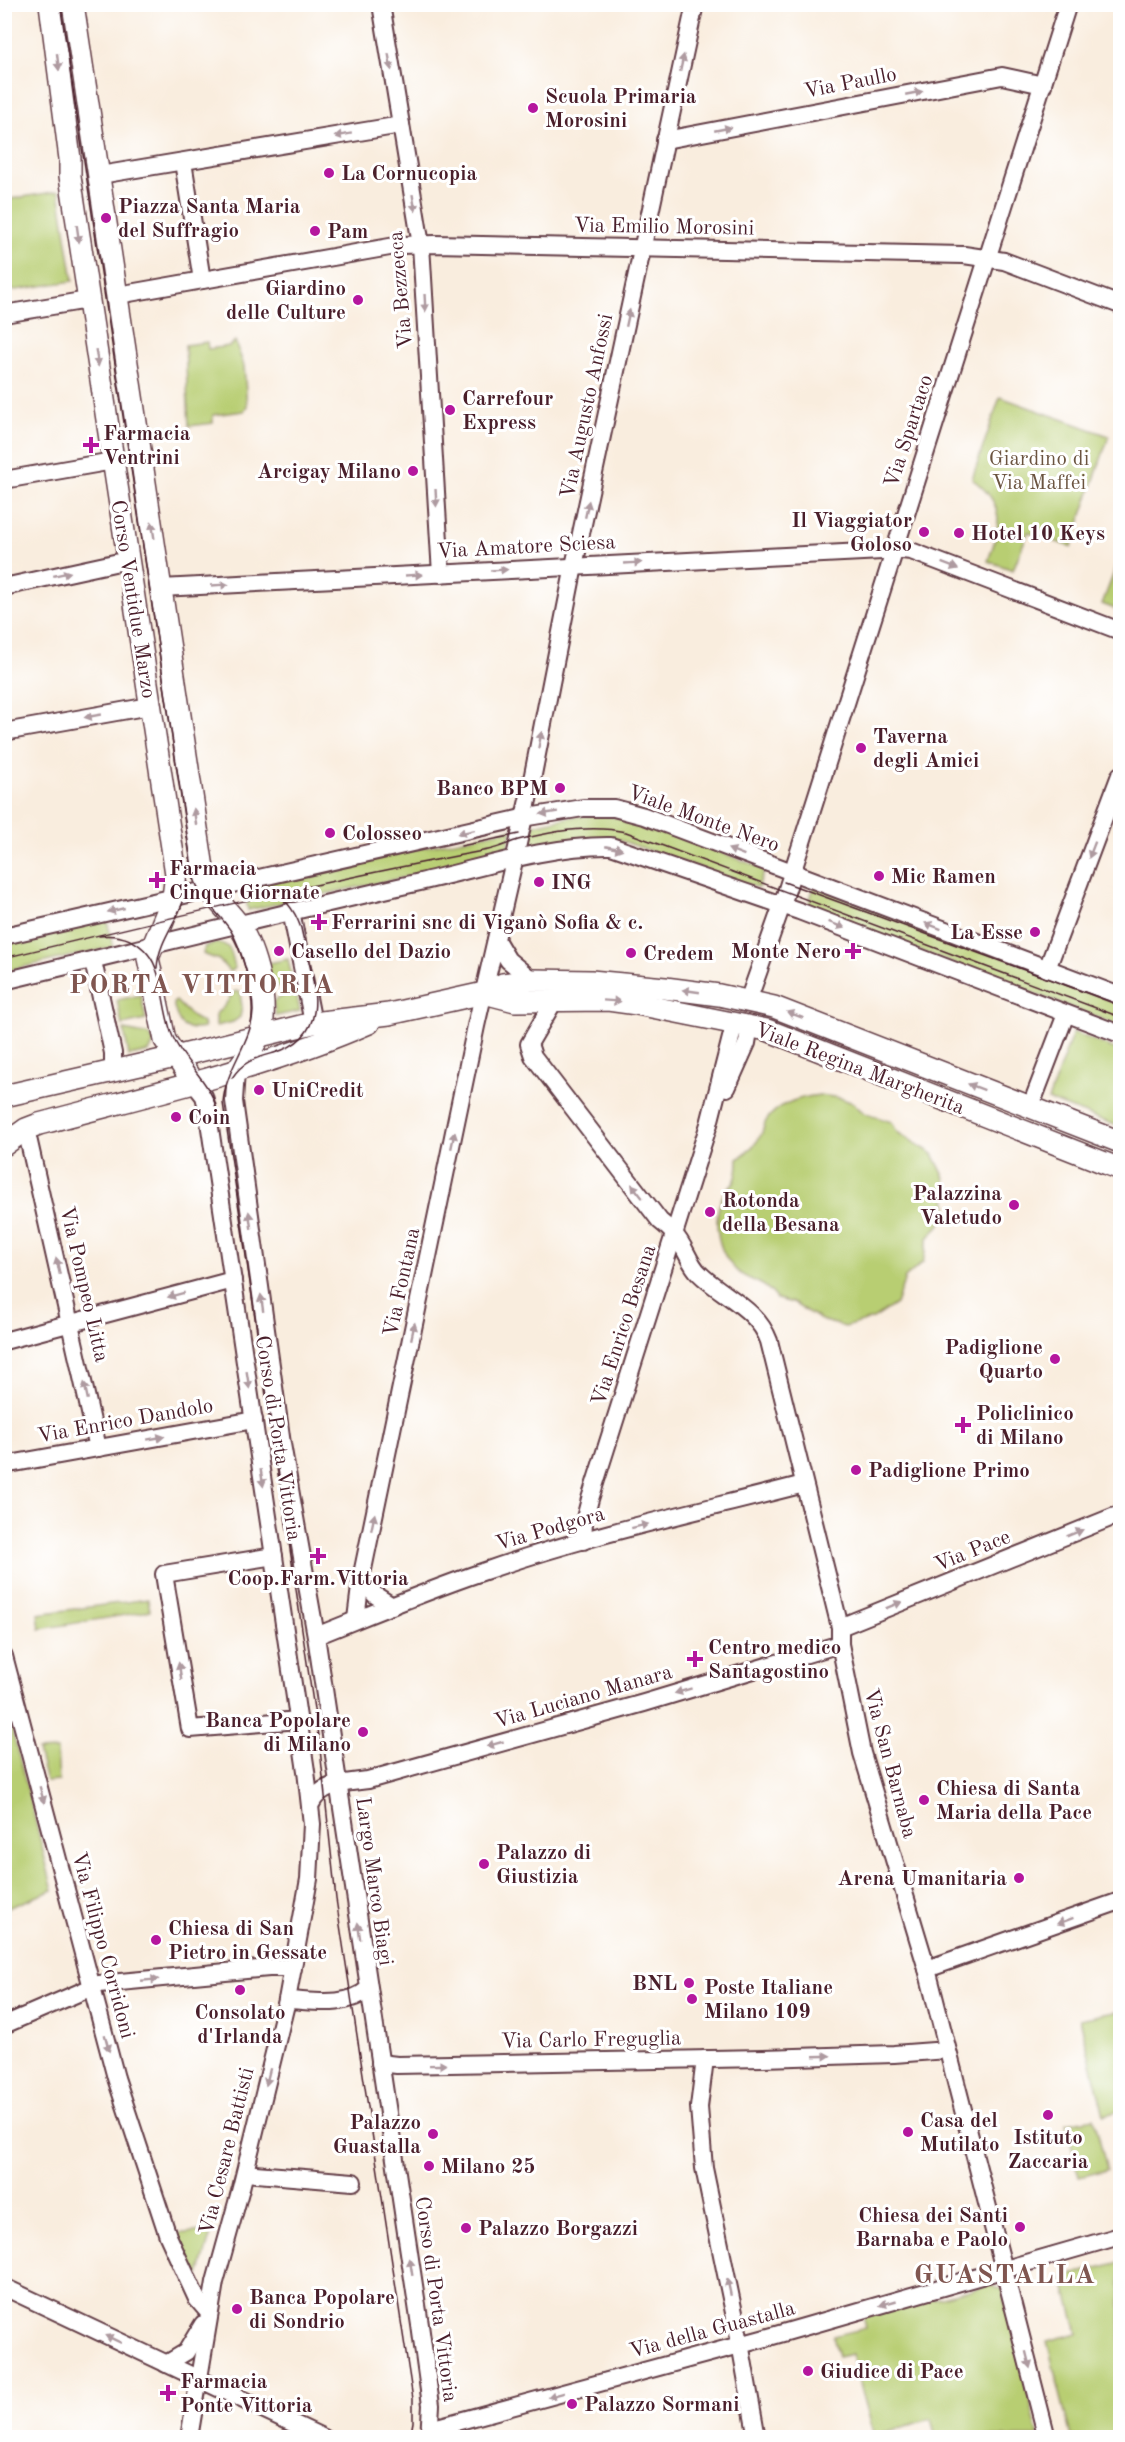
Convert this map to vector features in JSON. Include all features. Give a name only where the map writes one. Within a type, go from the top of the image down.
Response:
[{"type":"main road","points":[[50,4],[70,159],[70,176],[88,300],[118,295],[73,4]]},
{"type":"main road","name":"Corso Ventidue Marzo","points":[[118,295],[207,889]]},
{"type":"main road","name":"Corso Ventidue Marzo","points":[[88,300],[176,874],[173,897],[152,945]]},
{"type":"main road","points":[[207,889],[238,924],[250,945],[262,993],[263,1012],[259,1036],[236,1071]]},
{"type":"main road","points":[[152,945],[148,958],[163,1034],[175,1057],[193,1082]]},
{"type":"main road","name":"Viale Regina Margherita","points":[[389,1014],[484,993],[503,984],[532,980],[591,981],[665,988],[748,1001],[774,1007],[1120,1142]]},
{"type":"main road","name":"Viale Regina Margherita","points":[[484,993],[507,1000],[554,1003],[608,1000],[742,1024],[786,1035],[1120,1168]]},
{"type":"main road","points":[[742,1024],[740,1008],[748,1001]]},
{"type":"main road","points":[[4,1096],[313,1023],[389,1014]]},
{"type":"main road","points":[[4,1145],[26,1129],[304,1050],[389,1014]]},
{"type":"main road","points":[[313,1023],[339,1036]]},
{"type":"main road","points":[[113,1071],[125,1076],[129,1082],[130,1091],[124,1101]]},
{"type":"main road","points":[[1023,1131],[1030,1108]]},
{"type":"street","name":"Via Bezzecca","points":[[381,4],[421,244],[441,574]]},
{"type":"street","name":"Via Augusto Anfossi","points":[[496,940],[515,860],[522,818],[528,800],[574,566],[694,4]]},
{"type":"street","name":"Via Spartaco","points":[[791,872],[1068,4]]},
{"type":"street","name":"Via Paullo","points":[[665,140],[1002,76],[1043,85]]},
{"type":"street","points":[[100,175],[401,125]]},
{"type":"street","points":[[118,295],[202,280],[183,162]]},
{"type":"street","name":"Via Emilio Morosini","points":[[202,280],[401,244],[964,255],[1004,261],[1120,305]]},
{"type":"street","points":[[4,314],[88,300]]},
{"type":"street","points":[[4,480],[113,461]]},
{"type":"street","name":"Via Amatore Sciesa","points":[[161,588],[894,550],[911,551],[1120,631]]},
{"type":"street","points":[[4,587],[128,560]]},
{"type":"street","points":[[4,732],[150,706]]},
{"type":"street","points":[[1047,969],[1120,775]]},
{"type":"street","name":"Viale Monte Nero","points":[[4,936],[285,870],[499,825],[522,818],[583,808],[614,808],[644,816],[1120,996]]},
{"type":"street","points":[[4,981],[291,911],[515,860],[584,846],[611,846],[782,905],[1036,1000],[1120,1034]]},
{"type":"street","name":"Viale Monte Nero","points":[[748,1001],[782,905],[791,872]]},
{"type":"street","points":[[291,911],[313,1023]]},
{"type":"street","points":[[496,940],[508,960],[532,980]]},
{"type":"street","name":"Via Fontana","points":[[356,1619],[361,1579],[496,940]]},
{"type":"street","points":[[93,961],[113,1053],[113,1071]]},
{"type":"street","name":"Via San Barnaba","points":[[554,1003],[529,1044],[533,1056],[660,1221],[675,1234],[699,1274],[753,1315],[766,1331],[840,1627],[840,1644],[862,1753],[927,1970],[1047,2438]]},
{"type":"street","points":[[1030,1108],[1066,1014]]},
{"type":"street","name":"Via Enrico Besana","points":[[583,1541],[584,1522],[590,1499],[742,1024]]},
{"type":"street","name":"Corso di Porta Vittoria","points":[[236,1071],[234,1101],[238,1136],[282,1444],[316,1636],[338,1784]]},
{"type":"street","name":"Corso di Porta Vittoria","points":[[193,1082],[204,1096],[207,1108],[311,1804]]},
{"type":"street","name":"Via Pompeo Litta","points":[[26,1129],[98,1448]]},
{"type":"street","points":[[4,1341],[233,1280]]},
{"type":"street","name":"Via Enrico Dandolo","points":[[4,1465],[254,1420]]},
{"type":"street","name":"Via Podgora","points":[[316,1636],[483,1571],[583,1541],[804,1484]]},
{"type":"street","name":"Via Pace","points":[[840,1627],[1120,1514]]},
{"type":"street","points":[[274,1556],[164,1574],[190,1729],[299,1720]]},
{"type":"street","points":[[361,1579],[375,1595],[392,1605]]},
{"type":"street","name":"Via Luciano Manara","points":[[338,1784],[368,1780],[621,1709],[840,1644]]},
{"type":"street","name":"Via Filippo Corridoni","points":[[4,1656],[116,2078],[170,2242]]},
{"type":"street","name":"Largo Marco Biagi","points":[[287,2000],[345,2000],[356,1998],[368,1989],[338,1784],[319,1791],[311,1804]]},
{"type":"street","points":[[287,2000],[309,1879],[311,1804]]},
{"type":"street","points":[[927,1970],[1120,1901]]},
{"type":"street","points":[[4,2025],[99,1984],[269,1968],[293,1968]]},
{"type":"street","name":"Corso di Porta Vittoria","points":[[368,1989],[420,2325],[431,2406],[430,2433]]},
{"type":"street","name":"Via Cesare Battisti","points":[[189,2438],[215,2282],[245,2173],[287,2000]]},
{"type":"street","name":"Via Carlo Freguglia","points":[[380,2063],[397,2066],[705,2059],[894,2054],[947,2050]]},
{"type":"street","points":[[705,2059],[699,2107],[704,2168],[741,2345],[757,2438]]},
{"type":"street","points":[[245,2173],[352,2182]]},
{"type":"street","name":"Via della Guastalla","points":[[430,2433],[1120,2236]]},
{"type":"street","name":"Via Cesare Battisti","points":[[170,2242],[197,2299],[209,2313]]},
{"type":"street","points":[[4,2287],[324,2438]]},
{"type":"street","name":"Via Cesare Battisti","points":[[166,2364],[186,2352],[209,2313]]},
{"type":"green space","points":[[59,191],[73,281],[10,291],[5,258],[5,200]]},
{"type":"green space","points":[[235,341],[244,366],[247,406],[244,411],[213,415],[213,423],[189,426],[185,345],[207,342],[208,349],[230,346]]},
{"type":"green space","name":"Giardino di Via Maffei","points":[[1000,397],[1109,436],[1071,547],[1028,532],[1013,570],[988,561],[996,537],[998,516],[991,497],[972,479]]},
{"type":"green space","points":[[1120,557],[1120,611],[1102,604]]},
{"type":"green space","points":[[604,815],[642,823],[765,869],[758,888],[619,840],[589,838],[529,849],[534,825],[570,817]]},
{"type":"green space","points":[[512,829],[506,856],[248,910],[244,885]]},
{"type":"green space","points":[[814,887],[1120,1000],[1120,1026],[807,908]]},
{"type":"green space","points":[[107,920],[113,947],[5,971],[4,944]]},
{"type":"green space","points":[[218,943],[231,951],[235,968],[232,971],[229,971],[219,960],[203,954],[205,946]]},
{"type":"green space","points":[[288,959],[293,983],[269,988],[264,964]]},
{"type":"green space","points":[[295,988],[300,1011],[276,1016],[273,1002]]},
{"type":"green space","points":[[236,991],[240,992],[242,1007],[240,1017],[233,1022],[216,1026],[216,1013]]},
{"type":"green space","points":[[141,995],[146,1020],[122,1025],[117,1000]]},
{"type":"green space","points":[[176,1001],[192,1017],[203,1023],[204,1028],[190,1029],[182,1025],[173,1003]]},
{"type":"green space","points":[[124,1030],[150,1035],[154,1043],[149,1052],[129,1056]]},
{"type":"green space","points":[[1073,1032],[1120,1051],[1120,1127],[1048,1100]]},
{"type":"green space","points":[[820,1095],[840,1098],[853,1103],[864,1113],[892,1122],[897,1132],[933,1154],[945,1178],[947,1207],[941,1223],[928,1238],[923,1262],[905,1278],[896,1304],[873,1319],[845,1327],[821,1320],[793,1303],[777,1299],[766,1287],[741,1274],[724,1253],[718,1232],[718,1211],[726,1191],[735,1180],[738,1159],[757,1142],[766,1121],[783,1105],[805,1097]]},
{"type":"green space","points":[[148,1599],[150,1611],[40,1629],[38,1614]]},
{"type":"green space","points":[[4,1698],[53,1890],[5,1909],[4,1909]]},
{"type":"green space","points":[[57,1750],[59,1781],[46,1782],[38,1751]]},
{"type":"green space","points":[[1120,2011],[1120,2111],[1104,2115],[1080,2019]]},
{"type":"green space","points":[[1094,2118],[1107,2170],[1079,2177],[1066,2123]]},
{"type":"green space","points":[[212,2230],[199,2275],[175,2234]]},
{"type":"green space","points":[[1120,2262],[1120,2437],[1071,2437],[1047,2341],[1078,2333],[1063,2277]]},
{"type":"green space","points":[[990,2285],[1002,2290],[1039,2437],[936,2437],[931,2419],[874,2435],[852,2354],[838,2357],[833,2336],[866,2328],[863,2316]]},
{"type":"tram line","points":[[60,4],[193,874],[199,890],[235,938],[251,992],[252,1022],[228,1079],[223,1103],[320,1749],[336,1899],[413,2399],[410,2438]]},
{"type":"tram line","points":[[4,958],[306,887],[492,849],[544,834],[599,829],[626,832],[1120,1017]]},
{"type":"tram line","points":[[461,846],[519,834]]},
{"type":"tram line","points":[[157,968],[163,943],[184,898],[187,886],[186,873]]},
{"type":"tram line","points":[[784,882],[1120,1005]]},
{"type":"tram line","points":[[232,1078],[250,1061],[294,1044],[306,1032],[313,1018],[315,1001],[313,984],[301,928],[294,912],[286,902],[271,894]]},
{"type":"tram line","points":[[99,936],[126,938],[138,944],[148,954],[157,972],[173,1037],[211,1093],[218,1115]]},
{"type":"place","name":"Scuola Primaria Morosini","points":[[533,108]]},
{"type":"place","name":"La Cornucopia","points":[[329,173]]},
{"type":"place","name":"Piazza Santa Maria del Suffragio","points":[[106,218]]},
{"type":"place","name":"Pam","points":[[315,231]]},
{"type":"place","name":"Giardino delle Culture","points":[[358,300]]},
{"type":"place","name":"Carrefour Express","points":[[450,410]]},
{"type":"place","name":"Farmacia Ventrini","points":[[91,445]]},
{"type":"place","name":"Arcigay Milano","points":[[413,471]]},
{"type":"place","name":"Il Viaggiator Goloso","points":[[924,532]]},
{"type":"place","name":"Hotel 10 Keys","points":[[959,533]]},
{"type":"place","name":"Taverna degli Amici","points":[[861,748]]},
{"type":"place","name":"Banco BPM","points":[[560,788]]},
{"type":"place","name":"Colosseo","points":[[330,833]]},
{"type":"place","name":"Mic Ramen","points":[[879,876]]},
{"type":"place","name":"Farmacia Cinque Giornate","points":[[157,880]]},
{"type":"place","name":"ING","points":[[539,882]]},
{"type":"place","name":"Ferrarini snc di Viganò Sofia & c.","points":[[319,922]]},
{"type":"place","name":"La Esse","points":[[1035,932]]},
{"type":"place","name":"Casello del Dazio","points":[[279,951]]},
{"type":"place","name":"Monte Nero","points":[[853,951]]},
{"type":"place","name":"Credem","points":[[631,953]]},
{"type":"place","name":"UniCredit","points":[[259,1090]]},
{"type":"place","name":"Coin","points":[[176,1117]]},
{"type":"place","name":"Palazzina Valetudo","points":[[1014,1205]]},
{"type":"place","name":"Rotonda della Besana","points":[[710,1212]]},
{"type":"place","name":"Padiglione Quarto","points":[[1055,1359]]},
{"type":"place","name":"Policlinico di Milano","points":[[963,1425]]},
{"type":"place","name":"Padiglione Primo","points":[[856,1470]]},
{"type":"place","name":"Coop.Farm.Vittoria","points":[[318,1556]]},
{"type":"place","name":"Centro medico Santagostino","points":[[695,1659]]},
{"type":"place","name":"Banca Popolare di Milano","points":[[363,1732]]},
{"type":"place","name":"Chiesa di Santa Maria della Pace","points":[[924,1800]]},
{"type":"place","name":"Palazzo di Giustizia","points":[[484,1864]]},
{"type":"place","name":"Arena Umanitaria","points":[[1019,1878]]},
{"type":"place","name":"Chiesa di San Pietro in Gessate","points":[[156,1940]]},
{"type":"place","name":"BNL","points":[[689,1983]]},
{"type":"place","name":"Consolato d'Irlanda","points":[[240,1990]]},
{"type":"place","name":"Poste Italiane Milano 109","points":[[692,1999]]},
{"type":"place","name":"Istituto Zaccaria","points":[[1048,2115]]},
{"type":"place","name":"Casa del Mutilato","points":[[908,2132]]},
{"type":"place","name":"Palazzo Guastalla","points":[[433,2134]]},
{"type":"place","name":"Milano 25","points":[[429,2166]]},
{"type":"place","name":"Chiesa dei Santi Barnaba e Paolo","points":[[1020,2227]]},
{"type":"place","name":"Palazzo Borgazzi","points":[[466,2228]]},
{"type":"place","name":"Banca Popolare di Sondrio","points":[[237,2309]]},
{"type":"place","name":"Giudice di Pace","points":[[808,2371]]},
{"type":"place","name":"Farmacia Ponte Vittoria","points":[[168,2393]]},
{"type":"place","name":"Palazzo Sormani","points":[[572,2404]]},
{"type":"district","name":"PORTA VITTORIA","points":[[202,984]]},
{"type":"district","name":"GUASTALLA","points":[[1005,2274]]}]
